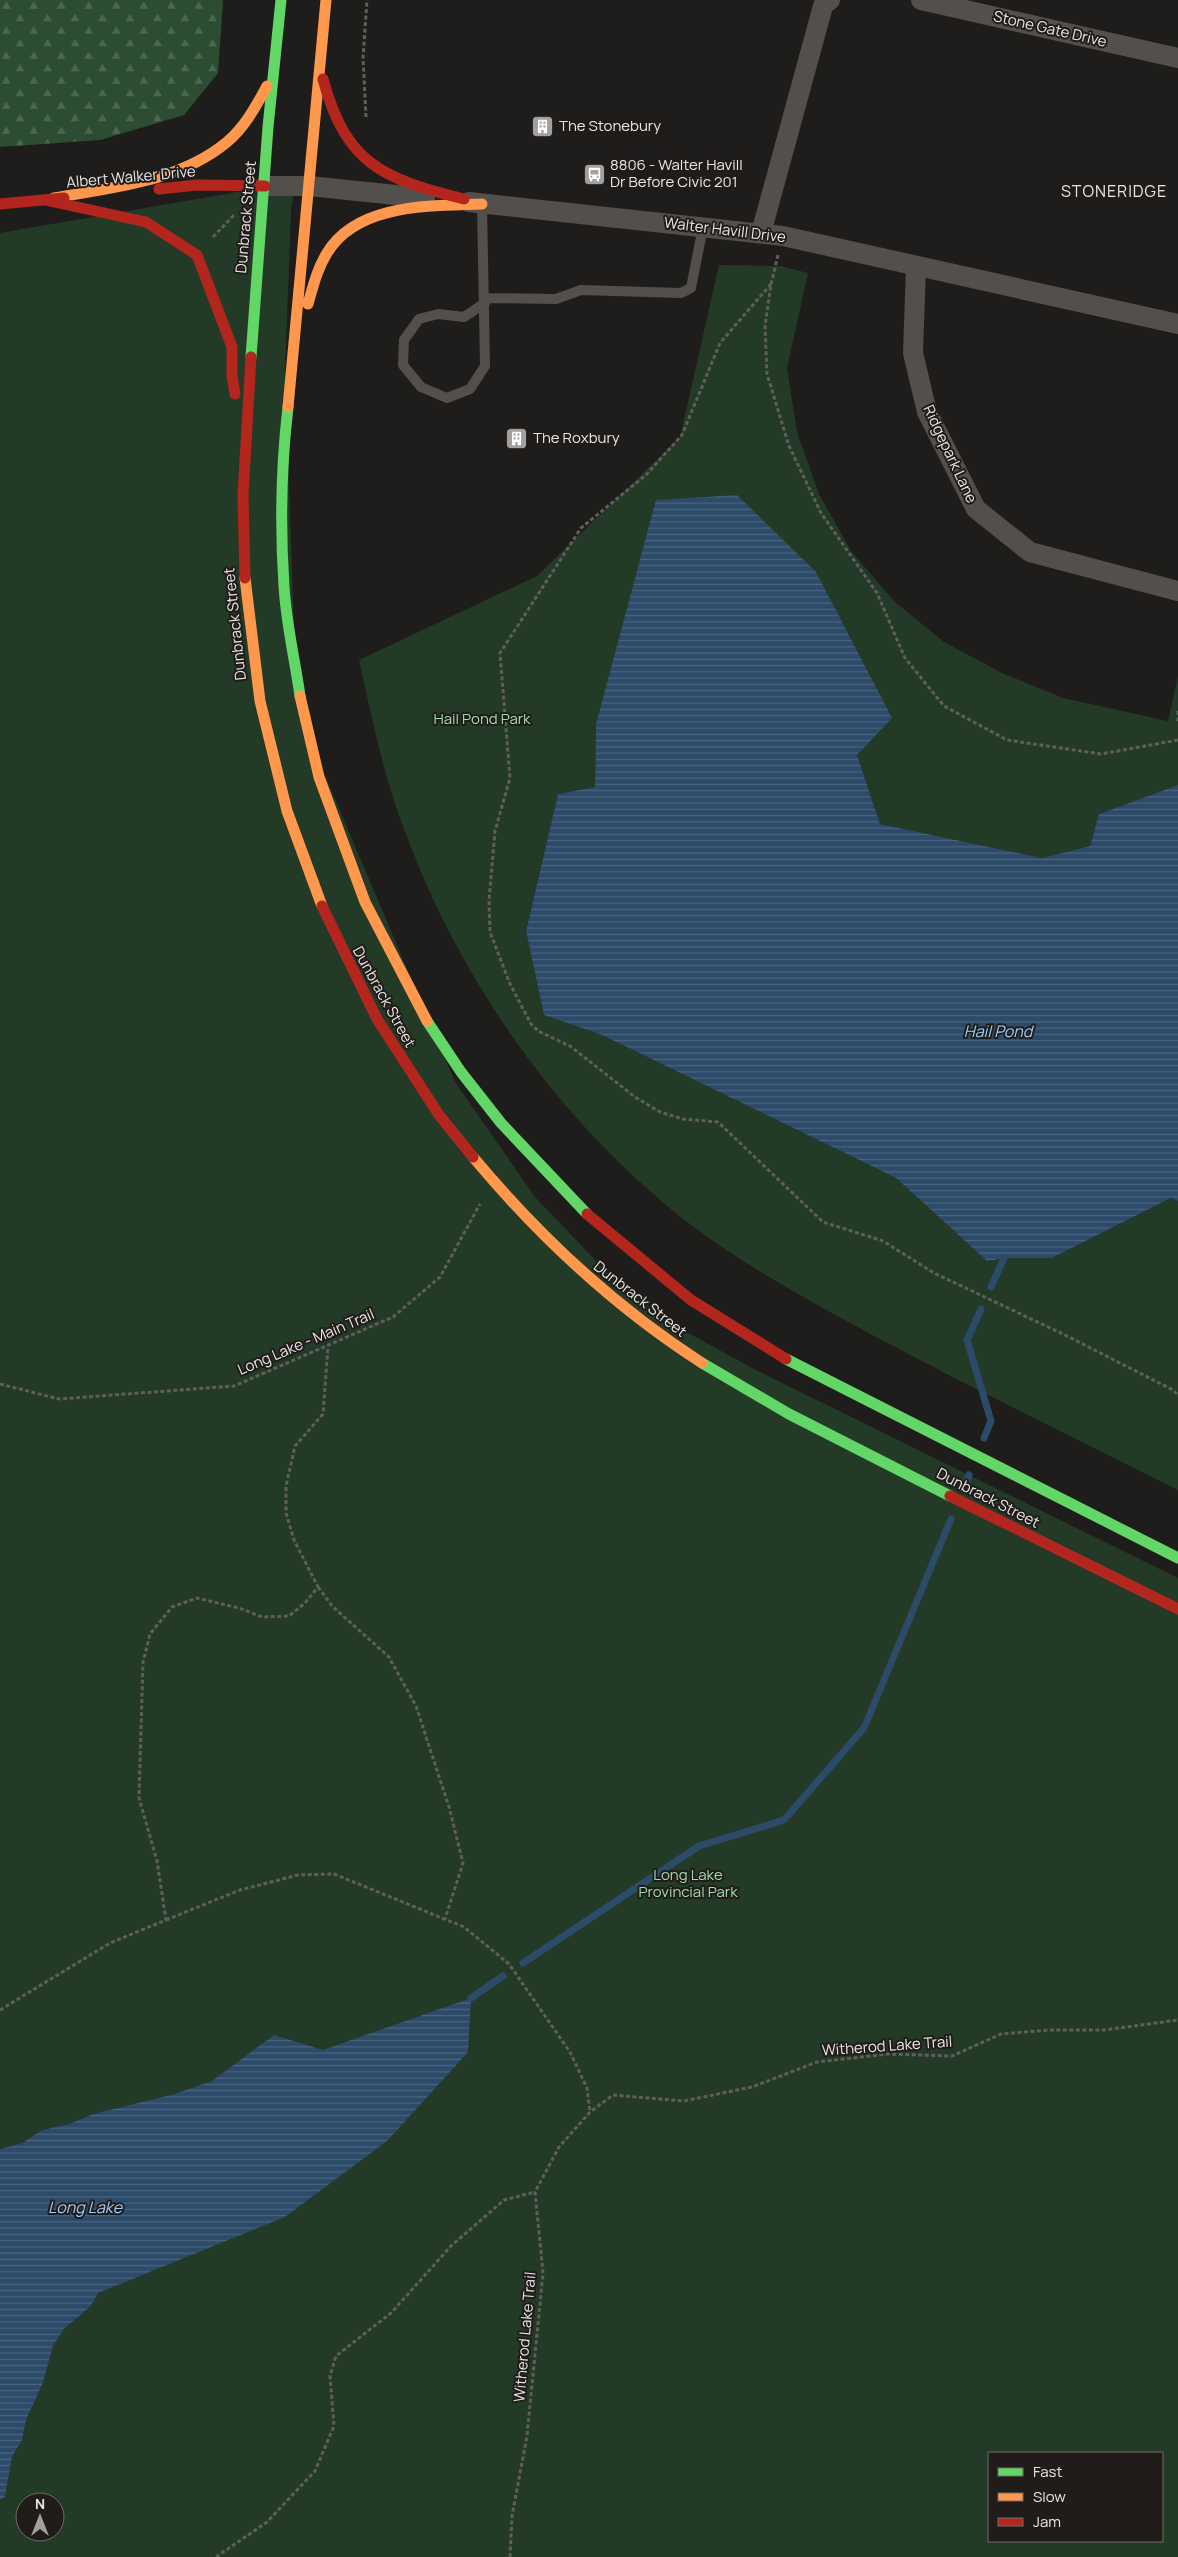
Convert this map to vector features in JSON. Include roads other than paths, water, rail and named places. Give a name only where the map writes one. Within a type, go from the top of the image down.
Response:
[{"type":"main road","name":"Dunbrack Street","points":[[281,0],[273,68],[265,186],[254,294],[245,447],[243,544],[248,627],[261,710],[293,834],[331,929],[382,1027],[433,1106],[493,1181],[541,1233],[601,1289],[645,1324],[722,1376],[848,1445],[1178,1609]]},
{"type":"main road","name":"Dunbrack Street","points":[[326,0],[319,57],[294,354],[282,456],[281,520],[284,588],[303,716],[319,777],[365,902],[425,1018],[461,1072],[501,1123],[591,1218],[692,1300],[802,1369],[1178,1558]]},
{"type":"main road","points":[[319,57],[327,100],[353,146],[382,172],[403,183],[482,204]]},
{"type":"main road","points":[[45,200],[167,175],[196,164],[221,149],[248,122],[256,110],[273,68]]},
{"type":"main road","name":"Albert Walker Drive","points":[[0,204],[197,185],[265,186]]},
{"type":"main road","points":[[45,200],[146,222],[197,255],[232,347],[232,376],[245,447]]},
{"type":"main road","points":[[294,354],[317,276],[330,247],[344,233],[367,218],[399,211],[482,204]]},
{"type":"street","points":[[761,233],[823,6],[830,0]]},
{"type":"street","name":"Stone Gate Drive","points":[[921,0],[1178,58]]},
{"type":"street","name":"Walter Havill Drive","points":[[265,186],[309,186],[783,236],[1178,324]]},
{"type":"street","name":"Ridgepark Lane","points":[[916,267],[913,352],[927,412],[976,509],[1030,552],[1178,592]]},
{"type":"lane","points":[[482,204],[485,301],[485,366],[470,388],[447,398],[421,387],[403,364],[404,340],[419,319],[438,314],[464,316],[485,301],[556,299],[581,290],[681,293],[691,288],[703,227]]},
{"type":"water","name":"Hail Pond","points":[[737,495],[816,572],[892,718],[857,755],[880,824],[1042,858],[1090,846],[1099,814],[1178,785],[1178,1201],[1171,1198],[1052,1258],[1004,1258],[987,1261],[896,1178],[602,1035],[544,1015],[526,931],[558,794],[595,787],[596,724],[656,500]]},
{"type":"water","name":"Long Lake","points":[[471,1998],[468,2052],[387,2141],[285,2217],[98,2293],[91,2306],[64,2329],[53,2346],[43,2383],[26,2420],[22,2440],[12,2457],[5,2497],[0,2500],[0,2149],[22,2143],[42,2130],[69,2124],[93,2114],[174,2094],[212,2081],[274,2035],[323,2050]]},
{"type":"waterway","points":[[991,1287],[1004,1258]]},
{"type":"waterway","points":[[981,1309],[967,1340],[991,1421],[984,1438]]},
{"type":"waterway","points":[[966,1482],[969,1475]]},
{"type":"waterway","points":[[523,1963],[699,1846],[784,1820],[864,1728],[951,1519]]},
{"type":"waterway","points":[[471,1998],[503,1976]]},
{"type":"place","name":"The Stonebury","points":[[543,126]]},
{"type":"place","name":"8806 - Walter Havill Dr Before Civic 201","points":[[594,174]]},
{"type":"place","name":"The Roxbury","points":[[517,438]]},
{"type":"district","name":"STONERIDGE","points":[[1114,191]]},
{"type":"park label","name":"Hail Pond Park","points":[[482,719]]},
{"type":"park label","name":"Long Lake Provincial Park","points":[[688,1884]]}]
